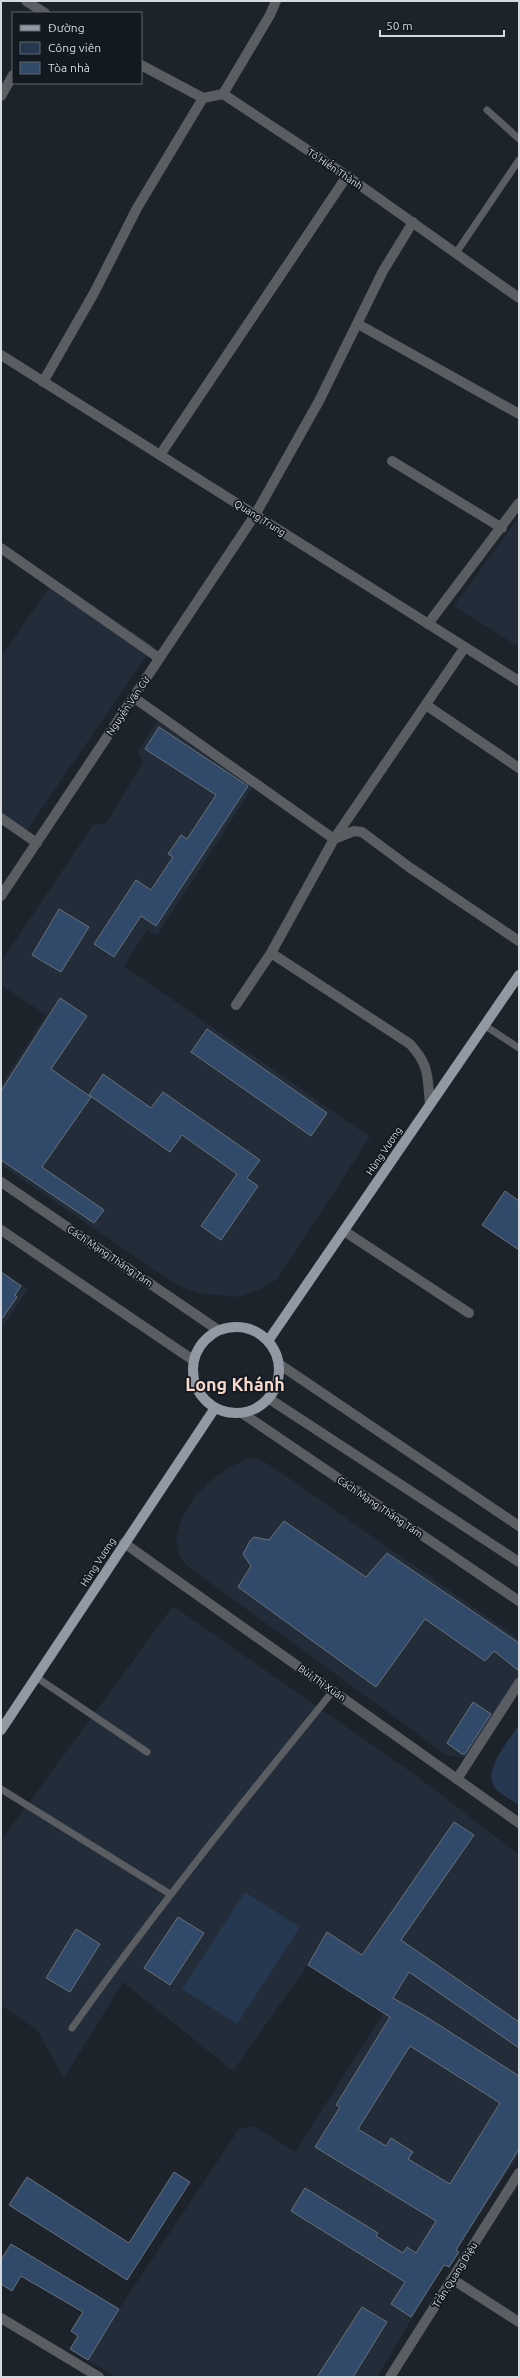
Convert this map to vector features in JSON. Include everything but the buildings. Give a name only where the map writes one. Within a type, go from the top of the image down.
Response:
[{"type":"main road","name":"Hùng Vương","points":[[268,1341],[519,975]]},
{"type":"main road","points":[[236,1326],[254,1330],[268,1341],[276,1352],[279,1364],[278,1381],[268,1398],[261,1405],[242,1413],[228,1412],[215,1408],[201,1396],[193,1378],[193,1360],[202,1342],[218,1330],[236,1326]]},
{"type":"main road","name":"Hùng Vương","points":[[1,1730],[215,1408]]},
{"type":"street","points":[[26,1],[43,12]]},
{"type":"street","points":[[142,66],[203,98],[223,94],[270,15],[276,1]]},
{"type":"street","points":[[1,96],[12,77]]},
{"type":"street","name":"Tô Hiến Thành","points":[[223,94],[347,176],[519,298]]},
{"type":"street","points":[[43,382],[94,293],[137,208],[203,98]]},
{"type":"street","points":[[160,456],[347,176]]},
{"type":"street","name":"Nguyễn Văn Cừ","points":[[1,896],[255,515],[319,401],[383,271],[413,222]]},
{"type":"street","points":[[358,324],[519,414]]},
{"type":"street","name":"Quang Trung","points":[[1,355],[519,682]]},
{"type":"street","points":[[392,461],[502,528]]},
{"type":"street","points":[[428,624],[502,528],[519,503]]},
{"type":"street","points":[[1,548],[159,658]]},
{"type":"street","points":[[236,1005],[271,953],[334,839],[465,647]]},
{"type":"street","points":[[134,697],[334,839]]},
{"type":"street","points":[[426,705],[519,768]]},
{"type":"street","points":[[1,818],[37,843]]},
{"type":"street","points":[[334,839],[354,831],[362,832],[409,867],[519,941]]},
{"type":"street","points":[[271,953],[410,1044],[423,1058],[427,1073],[430,1104]]},
{"type":"street","name":"Cách Mạng Tháng Tám","points":[[1,1182],[218,1330]]},
{"type":"street","points":[[1,1230],[193,1360]]},
{"type":"street","points":[[344,1231],[469,1313]]},
{"type":"street","points":[[279,1364],[519,1526]]},
{"type":"street","points":[[268,1398],[519,1562]]},
{"type":"street","name":"Cách Mạng Tháng Tám","points":[[242,1413],[519,1600]]},
{"type":"street","name":"Bùi Thị Xuân","points":[[124,1543],[519,1823]]},
{"type":"street","points":[[457,1780],[519,1683]]},
{"type":"street","name":"Trần Quang Diệu","points":[[390,2377],[518,2178]]},
{"type":"street","points":[[452,2279],[519,2322]]},
{"type":"street","points":[[1,2318],[99,2377]]},
{"type":"lane","points":[[487,110],[519,139]]},
{"type":"lane","points":[[456,253],[519,160]]},
{"type":"lane","points":[[484,1025],[519,1048]]},
{"type":"lane","points":[[36,1677],[147,1752]]},
{"type":"lane","points":[[72,2028],[128,1948],[333,1691]]},
{"type":"lane","points":[[1,1789],[170,1894]]},
{"type":"shaded area","points":[[519,517],[519,647],[454,606]]},
{"type":"shaded area","points":[[55,579],[153,646],[27,830],[1,812],[1,657]]},
{"type":"shaded area","points":[[157,721],[255,784],[157,935],[147,930],[124,966],[370,1137],[277,1279],[259,1290],[238,1297],[197,1293],[177,1285],[1,1165],[1,1085],[46,1015],[1,985],[1,962],[93,825],[106,823],[143,763],[138,752]]},
{"type":"shaded area","points":[[1,1270],[28,1289],[1,1329]]},
{"type":"shaded area","points":[[256,1458],[270,1465],[519,1639],[519,1682],[467,1758],[448,1756],[186,1565],[179,1554],[176,1539],[181,1520],[195,1496],[217,1476],[232,1466],[248,1459]]},
{"type":"shaded area","points":[[173,1606],[418,1777],[519,1855],[519,2155],[456,2250],[459,2252],[449,2267],[444,2265],[377,2377],[116,2377],[88,2360],[119,2309],[239,2129],[254,2126],[295,2152],[404,1981],[327,1933],[308,1965],[233,2071],[123,1982],[64,2078],[37,2030],[1,2005],[1,1841]]},
{"type":"green space","points":[[519,1725],[519,1805],[505,1797],[496,1789],[492,1779],[492,1771],[499,1754]]},
{"type":"green space","points":[[245,1892],[300,1927],[237,2024],[182,1989]]},
{"type":"district","name":"Long Khánh","points":[[235,1384]]}]
